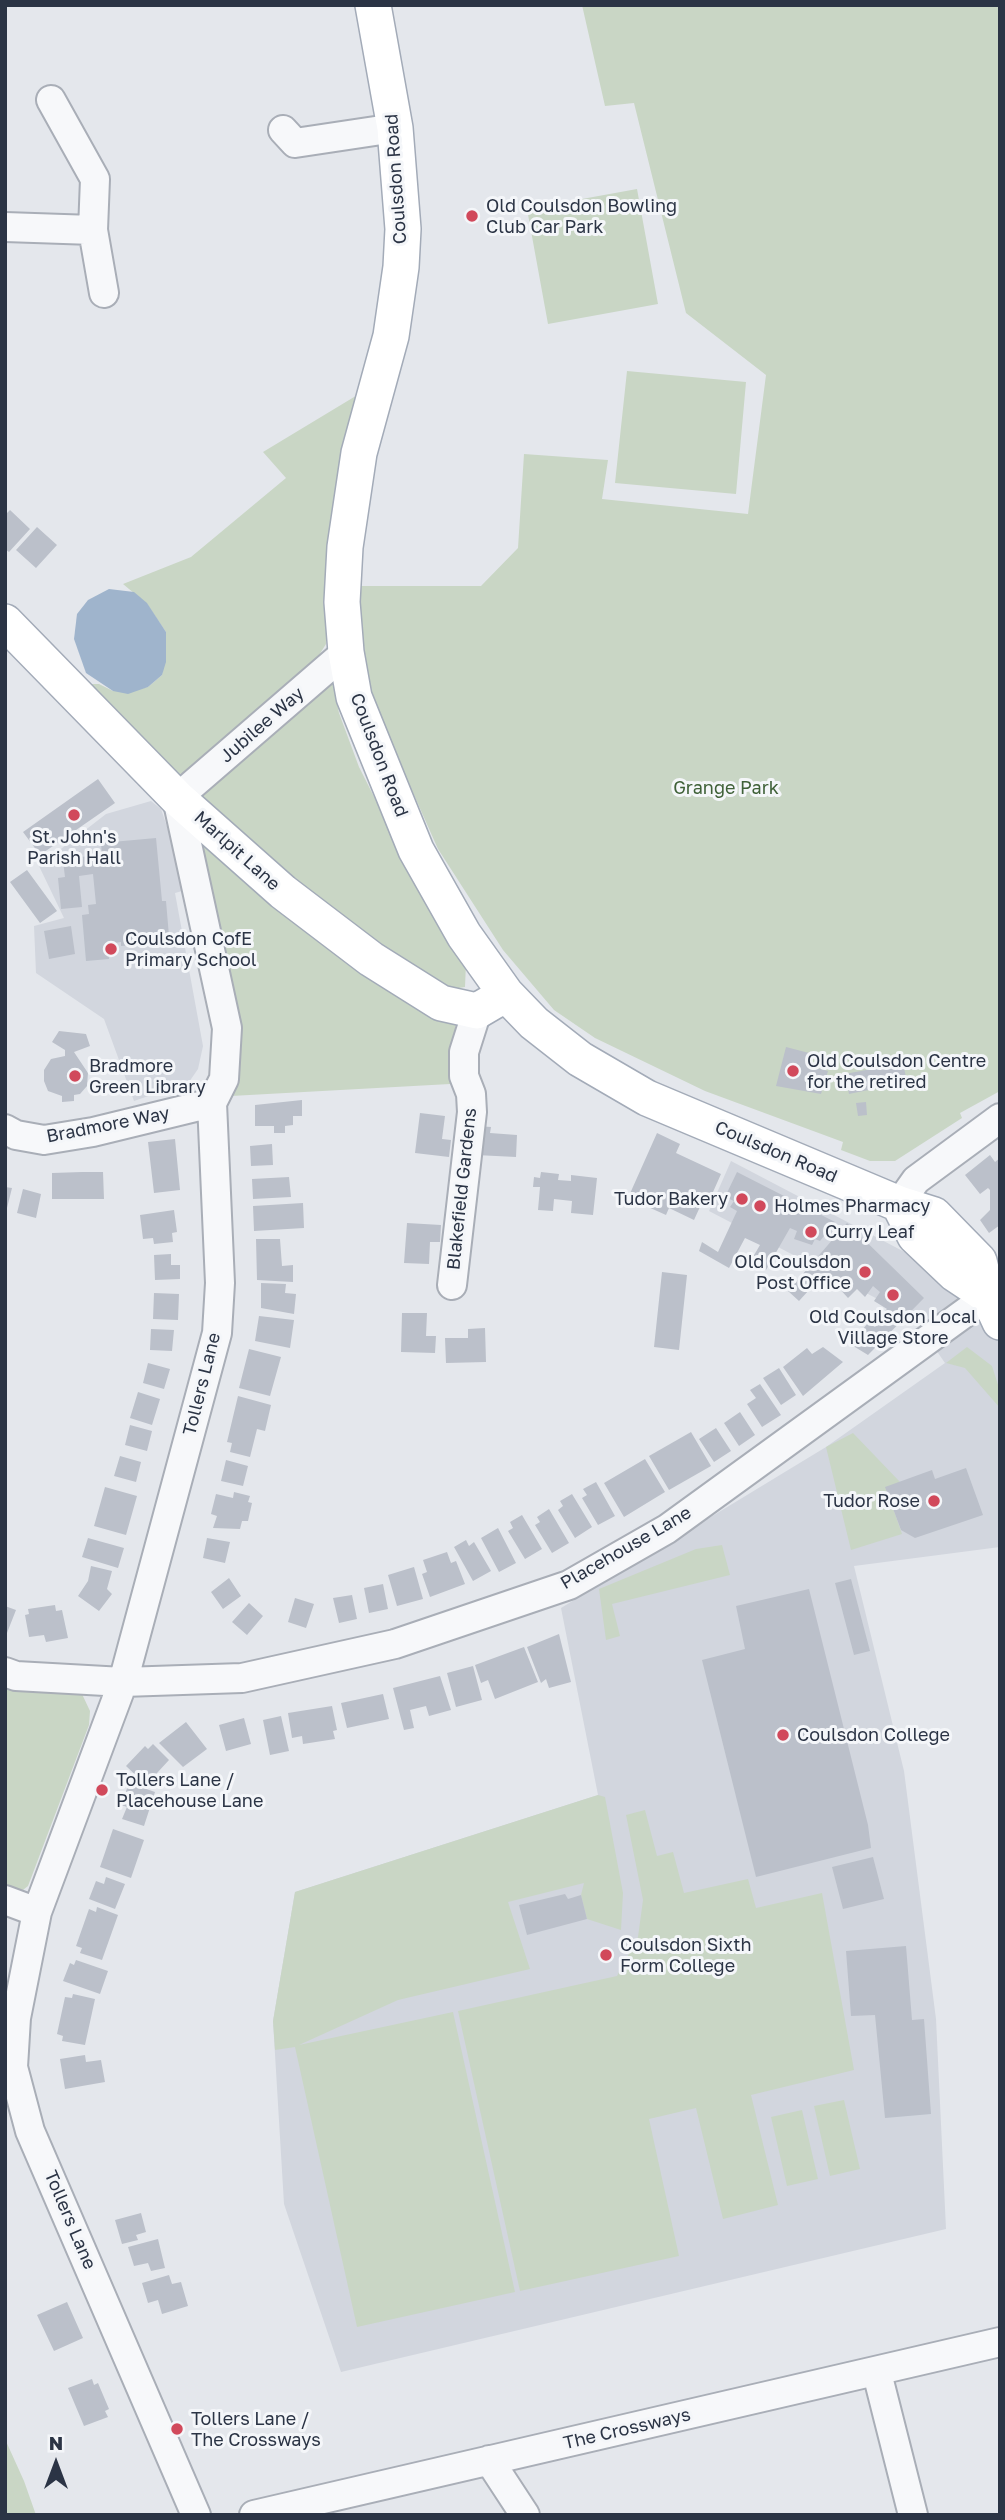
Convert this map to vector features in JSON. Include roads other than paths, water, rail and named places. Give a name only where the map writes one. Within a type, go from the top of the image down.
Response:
[{"type":"main road","name":"Coulsdon Road","points":[[373,5],[395,128],[403,229],[401,267],[391,336],[359,453],[345,547],[342,601],[346,652],[358,710],[416,850],[464,935],[506,993],[534,1023],[609,1078],[648,1098],[899,1204],[934,1215],[979,1261],[996,1304]]},
{"type":"main road","name":"Marlpit Lane","points":[[5,622],[177,798],[282,892],[371,959],[441,1003],[477,1011]]},
{"type":"main road","points":[[477,1011],[506,993]]},
{"type":"street","points":[[51,100],[95,179],[93,230],[104,293]]},
{"type":"street","points":[[282,130],[295,143],[395,128]]},
{"type":"street","points":[[5,227],[93,230]]},
{"type":"street","name":"Jubilee Way","points":[[177,798],[346,652]]},
{"type":"street","name":"Tollers Lane","points":[[177,798],[227,1028],[224,1079],[212,1103],[220,1283],[217,1334],[123,1682],[37,1912],[16,2018],[13,2067],[30,2131],[196,2515]]},
{"type":"street","name":"Blakefield Gardens","points":[[452,1285],[472,1112],[471,1094],[464,1076],[464,1052],[477,1011]]},
{"type":"street","name":"Bradmore Way","points":[[5,1129],[16,1135],[44,1140],[93,1132],[212,1103]]},
{"type":"street","points":[[899,1204],[916,1180],[1000,1118]]},
{"type":"street","name":"Placehouse Lane","points":[[5,1672],[16,1676],[123,1682],[242,1678],[395,1644],[569,1585],[667,1529],[996,1304]]},
{"type":"street","points":[[5,1900],[37,1912]]},
{"type":"street","name":"The Crossways","points":[[254,2515],[877,2373],[1000,2342]]},
{"type":"street","points":[[877,2373],[913,2515]]},
{"type":"street","points":[[489,2460],[525,2515]]},
{"type":"water","points":[[109,589],[134,592],[147,603],[166,632],[166,662],[162,675],[148,687],[128,694],[113,691],[86,673],[74,639],[77,614],[88,600]]},
{"type":"place","name":"Old Coulsdon Bowling Club Car Park","points":[[472,216]]},
{"type":"place","name":"St. John's Parish Hall","points":[[74,815]]},
{"type":"place","name":"Coulsdon CofE Primary School","points":[[111,949]]},
{"type":"place","name":"Old Coulsdon Centre for the retired","points":[[793,1071]]},
{"type":"place","name":"Bradmore Green Library","points":[[75,1076]]},
{"type":"place","name":"Tudor Bakery","points":[[742,1199]]},
{"type":"place","name":"Holmes Pharmacy","points":[[760,1206]]},
{"type":"place","name":"Curry Leaf","points":[[811,1232]]},
{"type":"place","name":"Old Coulsdon Post Office","points":[[865,1272]]},
{"type":"place","name":"Old Coulsdon Local Village Store","points":[[893,1295]]},
{"type":"place","name":"Tudor Rose","points":[[934,1501]]},
{"type":"place","name":"Coulsdon College","points":[[783,1735]]},
{"type":"place","name":"Tollers Lane / Placehouse Lane","points":[[102,1790]]},
{"type":"place","name":"Coulsdon Sixth Form College","points":[[606,1955]]},
{"type":"place","name":"Tollers Lane / The Crossways","points":[[177,2429]]},
{"type":"park label","name":"Grange Park","points":[[726,788]]}]
